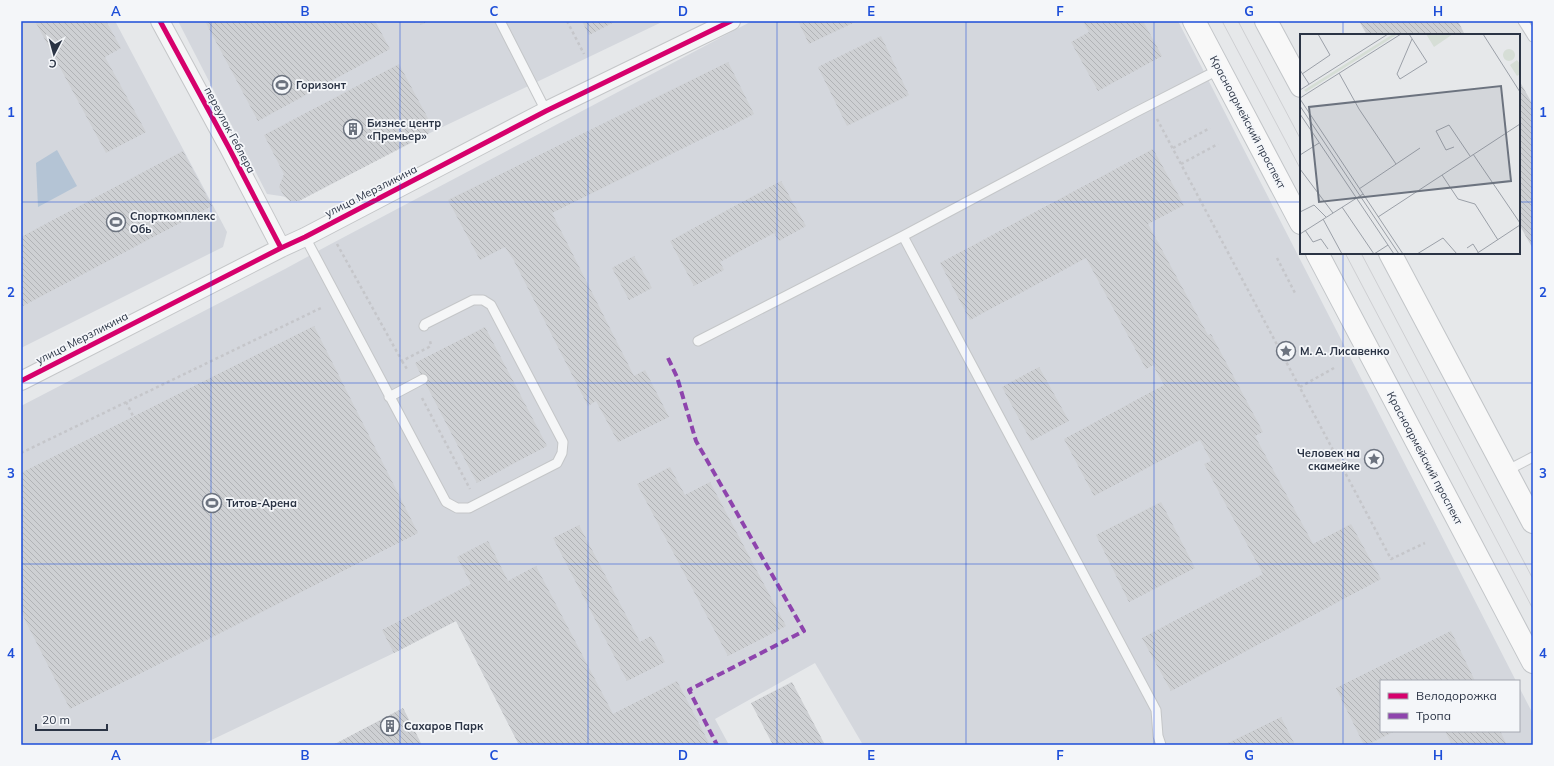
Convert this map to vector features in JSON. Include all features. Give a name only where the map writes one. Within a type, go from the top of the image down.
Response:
[{"type":"main road","points":[[1266,21],[1300,84]]},
{"type":"main road","name":"Красноармейский проспект","points":[[1198,22],[1220,69],[1300,221]]},
{"type":"main road","name":"Красноармейский проспект","points":[[1318,254],[1533,662]]},
{"type":"main road","points":[[1391,254],[1533,522]]},
{"type":"street","name":"переулок Геблера","points":[[160,21],[280,248]]},
{"type":"street","name":"улица Мерзликина","points":[[21,381],[280,248],[305,237],[546,111],[731,21]]},
{"type":"lane","points":[[500,21],[546,111]]},
{"type":"lane","points":[[1523,21],[1533,37]]},
{"type":"lane","points":[[698,341],[903,236],[1220,69]]},
{"type":"lane","points":[[903,236],[1156,710],[1158,736],[1161,745]]},
{"type":"lane","points":[[305,237],[446,502],[451,506],[469,508],[557,463],[562,453],[563,442],[491,305],[483,300],[474,300],[425,324],[424,326]]},
{"type":"lane","points":[[389,397],[419,381]]},
{"type":"lane","points":[[1506,471],[1533,457]]},
{"type":"path","points":[[567,21],[584,54]]},
{"type":"path","points":[[1150,105],[1392,559],[1425,543]]},
{"type":"path","points":[[1173,148],[1210,128]]},
{"type":"path","points":[[1181,164],[1218,144]]},
{"type":"path","points":[[327,225],[402,360],[419,381],[477,504]]},
{"type":"path","points":[[1277,258],[1296,295]]},
{"type":"path","points":[[21,453],[338,300]]},
{"type":"path","points":[[402,360],[412,355]]},
{"type":"path","points":[[1300,387],[1334,368]]},
{"type":"path","points":[[126,402],[133,416]]},
{"type":"shaded area","points":[[21,21],[115,21],[227,232],[223,247],[21,348]]},
{"type":"shaded area","points":[[178,21],[664,21],[294,198],[267,194]]},
{"type":"shaded area","points":[[752,21],[1178,21],[1515,680],[1380,680],[1380,732],[1520,732],[1520,689],[1533,714],[1533,745],[863,745],[815,663],[715,719],[729,745],[519,745],[456,621],[394,653],[201,745],[21,745],[21,406]]},
{"type":"water","points":[[57,150],[77,186],[38,207],[36,163]]},
{"type":"building","points":[[35,21],[106,21],[121,48],[105,57],[146,132],[106,153]]},
{"type":"building","name":"Горизонт","points":[[205,21],[375,21],[390,49],[258,121]]},
{"type":"building","points":[[419,21],[429,21],[421,25]]},
{"type":"building","points":[[582,21],[616,21],[589,35]]},
{"type":"building","points":[[798,21],[857,21],[809,44]]},
{"type":"building","points":[[1083,21],[1143,21],[1162,56],[1098,91],[1071,42],[1089,32]]},
{"type":"building","points":[[1359,21],[1458,21],[1464,34],[1366,34]]},
{"type":"building","points":[[881,36],[909,95],[847,126],[818,67]]},
{"type":"building","points":[[728,62],[754,114],[552,213],[634,376],[645,370],[669,417],[618,442],[596,401],[588,406],[513,259],[505,247],[480,260],[448,200]]},
{"type":"building","name":"Бизнес центр «Премьер»","points":[[399,64],[431,124],[428,134],[299,201],[290,201],[284,196],[279,187],[284,174],[264,135]]},
{"type":"building","points":[[1520,82],[1533,105],[1533,249],[1520,226]]},
{"type":"building","points":[[1153,149],[1184,205],[1148,224],[1208,335],[1211,334],[1263,432],[1255,436],[1313,544],[1351,524],[1381,579],[1171,691],[1142,638],[1263,574],[1204,464],[1211,461],[1200,440],[1094,496],[1064,439],[1164,385],[1153,365],[1146,369],[1086,258],[970,320],[940,263]]},
{"type":"building","name":"Спорткомплекс Обь","points":[[183,151],[212,206],[21,307],[21,237]]},
{"type":"building","points":[[781,181],[806,226],[779,241],[774,233],[720,262],[724,270],[694,286],[670,241]]},
{"type":"building","points":[[634,256],[652,288],[629,300],[612,268]]},
{"type":"building","name":"Титов-Арена","points":[[314,326],[418,533],[70,709],[21,612],[21,473]]},
{"type":"building","points":[[485,327],[547,446],[477,483],[415,363]]},
{"type":"building","points":[[1039,367],[1069,421],[1031,441],[1002,387]]},
{"type":"building","points":[[670,467],[685,495],[710,482],[786,626],[728,656],[637,484]]},
{"type":"building","points":[[1161,502],[1195,568],[1129,602],[1096,535]]},
{"type":"building","points":[[579,525],[640,642],[651,636],[665,662],[627,681],[553,538]]},
{"type":"building","points":[[488,541],[508,581],[536,566],[613,714],[677,681],[710,745],[519,745],[456,621],[394,653],[382,630],[471,584],[457,557]]},
{"type":"building","points":[[1451,631],[1475,680],[1380,680],[1380,732],[1393,732],[1367,745],[1364,745],[1336,688]]},
{"type":"building","points":[[792,682],[825,745],[773,745],[751,703]]},
{"type":"building","name":"Сахаров Парк","points":[[403,708],[422,745],[333,745]]},
{"type":"building","points":[[1281,717],[1295,745],[1224,745]]},
{"type":"building","points":[[1446,732],[1500,732],[1507,745],[1452,745]]},
{"type":"tram line","points":[[1222,21],[1300,168]]},
{"type":"tram line","points":[[1238,21],[1300,138]]},
{"type":"tram line","points":[[1346,254],[1533,609]]},
{"type":"tram line","points":[[1362,254],[1533,579]]},
{"type":"marked path","points":[[668,358],[677,377],[696,441],[804,631],[689,690],[717,745]]},
{"type":"cycle path","points":[[160,21],[281,248]]},
{"type":"cycle path","points":[[21,381],[305,237],[546,111],[731,21]]},
{"type":"place","name":"Горизонт","points":[[282,85]]},
{"type":"place","name":"Бизнес центр «Премьер»","points":[[353,129]]},
{"type":"place","name":"Спорткомплекс Обь","points":[[116,222]]},
{"type":"place","name":"М. А. Лисавенко","points":[[1286,351]]},
{"type":"place","name":"Человек на скамейке","points":[[1374,459]]},
{"type":"place","name":"Титов-Арена","points":[[212,503]]},
{"type":"place","name":"Сахаров Парк","points":[[390,726]]}]
